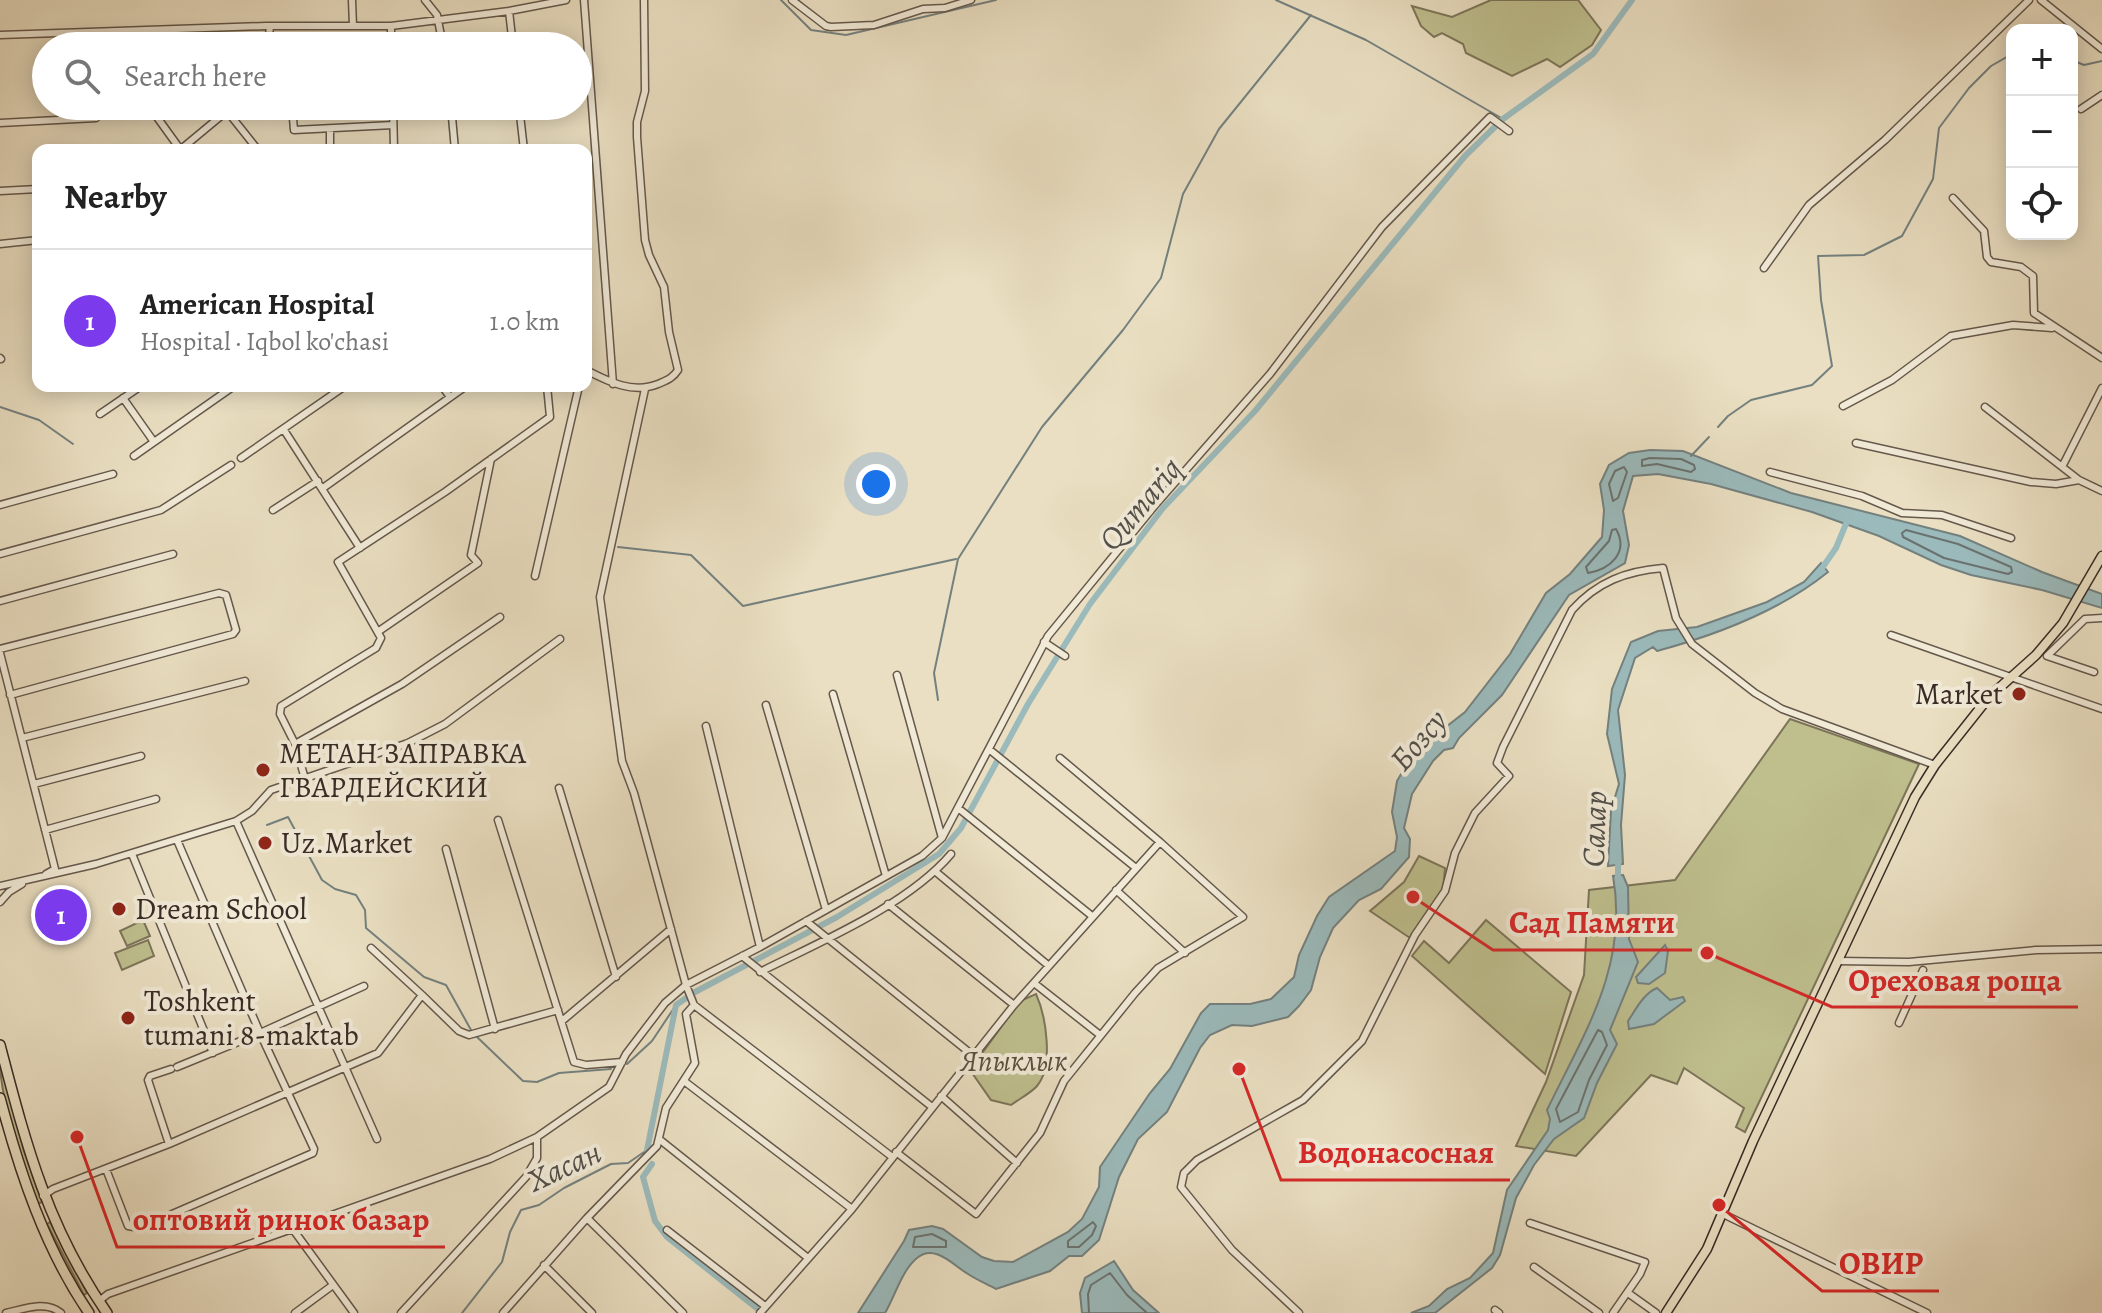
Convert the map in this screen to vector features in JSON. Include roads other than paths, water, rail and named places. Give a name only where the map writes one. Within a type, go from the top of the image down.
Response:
[{"type":"highway","points":[[0,1045],[43,1196],[72,1257],[107,1313]]},
{"type":"highway","points":[[0,1098],[37,1214],[67,1278],[89,1313],[99,1301]]},
{"type":"main road","points":[[1666,1313],[1707,1249],[1837,961],[1908,812],[1935,765],[1989,697],[2036,655],[2071,613],[2102,556]]},
{"type":"street","points":[[352,0],[353,26]]},
{"type":"street","points":[[425,0],[438,21],[440,32]]},
{"type":"street","points":[[90,32],[270,26],[391,26],[509,11],[566,0]]},
{"type":"street","points":[[584,0],[586,32]]},
{"type":"street","points":[[592,373],[613,384],[645,389],[673,377],[678,370],[669,332],[664,287],[649,255],[644,231],[637,137],[637,122],[645,91],[644,0]]},
{"type":"street","points":[[796,1],[831,27],[874,25],[923,9],[945,8],[971,0]]},
{"type":"street","points":[[1764,268],[1809,205],[1885,140],[2029,0]]},
{"type":"street","points":[[2041,0],[2102,49]]},
{"type":"street","points":[[509,11],[511,32]]},
{"type":"street","points":[[269,32],[270,26]]},
{"type":"street","points":[[391,26],[391,32]]},
{"type":"street","points":[[0,35],[32,34]]},
{"type":"street","points":[[2081,109],[2102,95]]},
{"type":"street","points":[[592,106],[613,384]]},
{"type":"street","points":[[99,1301],[108,1294],[490,1159],[537,1137],[609,1087],[622,1062],[665,1003],[687,987],[922,856],[942,838],[960,809],[1047,644],[1156,504],[1270,374],[1382,227],[1490,117],[1509,131]]},
{"type":"street","points":[[0,123],[58,120]]},
{"type":"street","points":[[159,120],[176,144]]},
{"type":"street","points":[[187,144],[216,120]]},
{"type":"street","points":[[234,120],[253,144]]},
{"type":"street","points":[[293,120],[294,130],[393,125]]},
{"type":"street","points":[[393,120],[394,144]]},
{"type":"street","points":[[452,120],[454,144]]},
{"type":"street","points":[[521,120],[523,144]]},
{"type":"street","points":[[330,129],[330,144]]},
{"type":"street","points":[[0,191],[32,189]]},
{"type":"street","points":[[1953,198],[1984,231],[1987,257],[1991,262],[2021,267],[2033,276],[2034,313],[2102,358]]},
{"type":"street","points":[[0,244],[32,241]]},
{"type":"street","points":[[1843,406],[1892,380],[1951,336],[2013,325],[2055,328]]},
{"type":"street","points":[[2063,465],[2102,388]]},
{"type":"street","points":[[645,389],[600,597],[622,761],[634,793],[693,1002],[976,1214],[1040,1133],[1064,1081],[1158,968],[1243,917],[1060,758]]},
{"type":"street","points":[[100,414],[132,392]]},
{"type":"street","points":[[134,456],[225,392]]},
{"type":"street","points":[[241,458],[337,392]]},
{"type":"street","points":[[446,392],[450,397]]},
{"type":"street","points":[[323,488],[457,392]]},
{"type":"street","points":[[305,779],[295,744],[280,714],[281,706],[376,648],[381,638],[338,562],[550,417],[548,392]]},
{"type":"street","points":[[535,576],[578,392]]},
{"type":"street","points":[[123,398],[154,442]]},
{"type":"street","points":[[1985,407],[2079,480],[2102,491]]},
{"type":"street","points":[[284,430],[360,548]]},
{"type":"street","points":[[1856,443],[2031,482],[2056,484],[2079,480]]},
{"type":"street","points":[[379,631],[478,563],[471,555],[491,459]]},
{"type":"street","points":[[0,554],[161,510],[231,465]]},
{"type":"street","points":[[1770,472],[1862,496],[1902,513],[1942,515],[2011,538]]},
{"type":"street","points":[[0,505],[113,474]]},
{"type":"street","points":[[273,510],[318,481]]},
{"type":"street","points":[[0,601],[173,554]]},
{"type":"street","points":[[1299,1313],[1232,1250],[1181,1187],[1184,1173],[1197,1160],[1303,1100],[1362,1041],[1415,935],[1445,891],[1455,853],[1475,813],[1509,776],[1497,763],[1503,747],[1572,610],[1587,593],[1638,570],[1663,568],[1676,618],[1692,644],[1755,693],[1782,709],[1935,765]]},
{"type":"street","points":[[10,695],[233,634],[236,630],[226,595],[219,593],[0,651],[10,695],[55,869],[40,878]]},
{"type":"street","points":[[295,744],[402,684],[500,617]]},
{"type":"street","points":[[2047,656],[2085,619],[2102,618]]},
{"type":"street","points":[[1891,635],[2102,709]]},
{"type":"street","points":[[0,886],[132,854],[236,821],[252,811],[271,790],[408,743],[445,724],[560,639]]},
{"type":"street","points":[[1047,644],[1065,656]]},
{"type":"street","points":[[2036,655],[2094,672]]},
{"type":"street","points":[[897,675],[942,838]]},
{"type":"street","points":[[22,738],[245,681]]},
{"type":"street","points":[[833,694],[886,876]]},
{"type":"street","points":[[766,705],[826,910]]},
{"type":"street","points":[[706,726],[760,947]]},
{"type":"street","points":[[992,751],[1136,868]]},
{"type":"street","points":[[34,784],[141,756]]},
{"type":"street","points":[[559,788],[616,977]]},
{"type":"street","points":[[45,830],[156,799]]},
{"type":"street","points":[[960,809],[1092,916]]},
{"type":"street","points":[[498,820],[574,1062],[586,1065],[622,1062]]},
{"type":"street","points":[[236,821],[377,1139]]},
{"type":"street","points":[[106,1169],[128,1226],[140,1228],[313,1153],[314,1149],[177,840]]},
{"type":"street","points":[[760,1313],[852,1209],[1014,1005],[1160,842]]},
{"type":"street","points":[[446,849],[495,1029]]},
{"type":"street","points":[[132,854],[213,1053]]},
{"type":"street","points":[[759,970],[888,904],[936,872],[951,854]]},
{"type":"street","points":[[936,872],[1049,966]]},
{"type":"street","points":[[0,902],[9,892],[28,881]]},
{"type":"street","points":[[1116,890],[1185,953]]},
{"type":"street","points":[[888,904],[1014,1005]]},
{"type":"street","points":[[806,921],[975,1057]]},
{"type":"street","points":[[562,1021],[671,929]]},
{"type":"street","points":[[371,948],[459,1031],[469,1035],[558,1010]]},
{"type":"street","points":[[1837,961],[1909,962],[2036,950],[2102,949]]},
{"type":"street","points":[[742,956],[932,1107]]},
{"type":"street","points":[[1899,1023],[1923,970]]},
{"type":"street","points":[[1034,983],[1100,1035]]},
{"type":"street","points":[[169,1144],[148,1080],[150,1076],[213,1053],[364,986]]},
{"type":"street","points":[[43,1196],[53,1189],[169,1144],[378,1053],[422,995]]},
{"type":"street","points":[[503,1313],[587,1218],[657,1146],[666,1108],[695,1063],[686,1014],[693,1002]]},
{"type":"street","points":[[684,1081],[852,1209]]},
{"type":"street","points":[[941,1096],[1017,1163]]},
{"type":"street","points":[[401,1313],[526,1177],[537,1158],[537,1137]]},
{"type":"street","points":[[659,1139],[808,1258]]},
{"type":"street","points":[[1721,1213],[1927,1313]]},
{"type":"street","points":[[587,1218],[683,1313]]},
{"type":"street","points":[[1530,1223],[1645,1262],[1613,1313]]},
{"type":"street","points":[[292,1228],[354,1313]]},
{"type":"street","points":[[667,1230],[765,1306]]},
{"type":"street","points":[[544,1265],[592,1313]]},
{"type":"street","points":[[1534,1267],[1599,1313]]},
{"type":"street","points":[[295,1313],[333,1285]]},
{"type":"street","points":[[1628,1293],[1656,1313]]},
{"type":"street","points":[[6,1313],[44,1306],[61,1313]]},
{"type":"water","name":"Бозсу","points":[[1683,451],[1791,493],[1960,536],[2102,594],[2102,608],[2042,590],[1971,575],[1812,512],[1711,484],[1658,474],[1633,476],[1623,511],[1629,545],[1625,563],[1569,595],[1502,695],[1453,748],[1444,750],[1433,761],[1412,794],[1404,828],[1410,839],[1409,857],[1381,889],[1359,900],[1333,928],[1320,957],[1311,990],[1299,1006],[1288,1017],[1252,1026],[1232,1025],[1210,1035],[1167,1112],[1138,1139],[1119,1177],[1099,1240],[1082,1256],[1069,1256],[1050,1271],[996,1289],[944,1257],[924,1254],[907,1269],[885,1313],[858,1313],[909,1230],[932,1226],[943,1229],[982,1257],[1013,1262],[1068,1232],[1082,1219],[1099,1187],[1100,1167],[1170,1069],[1201,1013],[1210,1004],[1250,1004],[1271,999],[1294,977],[1299,955],[1329,897],[1395,851],[1397,837],[1392,812],[1397,781],[1414,752],[1465,712],[1510,654],[1546,593],[1570,574],[1602,537],[1604,510],[1600,484],[1609,465],[1629,453]]},
{"type":"water","name":"Салар","points":[[1821,563],[1828,572],[1768,610],[1702,637],[1657,651],[1653,647],[1635,658],[1618,710],[1625,775],[1621,825],[1623,864],[1608,866],[1611,810],[1619,784],[1607,734],[1612,689],[1631,642],[1658,631],[1697,627],[1767,602],[1804,582]]},
{"type":"water","name":"Салар","points":[[1623,875],[1628,887],[1629,939],[1638,962],[1610,1030],[1617,1044],[1584,1118],[1554,1139],[1534,1165],[1516,1198],[1500,1255],[1492,1268],[1435,1313],[1411,1313],[1429,1306],[1447,1289],[1470,1278],[1493,1253],[1507,1190],[1548,1130],[1550,1119],[1547,1110],[1600,998],[1615,940],[1613,876]]},
{"type":"water","points":[[1665,945],[1668,951],[1665,973],[1649,984],[1638,983],[1636,977]]},
{"type":"water","points":[[1657,988],[1670,1000],[1683,997],[1685,1001],[1654,1024],[1629,1029],[1628,1021],[1637,1007]]},
{"type":"water","points":[[1114,1261],[1133,1290],[1159,1313],[1082,1313],[1080,1293],[1085,1278]]},
{"type":"waterway","points":[[781,0],[811,30],[846,35],[996,0]]},
{"type":"waterway","points":[[1276,0],[1366,40],[1503,119]]},
{"type":"waterway","name":"Qumariq","points":[[647,1150],[676,1005],[837,917],[939,854],[961,828],[1028,704],[1090,604],[1163,508],[1255,411],[1465,156],[1503,119],[1593,54],[1632,0]]},
{"type":"waterway","points":[[938,700],[934,673],[958,559],[1042,427],[1123,330],[1161,278],[1183,194],[1219,129],[1311,15]]},
{"type":"waterway","points":[[1718,427],[1751,400],[1812,385],[1832,366],[1821,300],[1818,256],[1864,255],[1902,236],[1933,179],[1939,128],[1969,88],[1991,66],[2006,57]]},
{"type":"waterway","points":[[2078,62],[2084,65],[2102,61]]},
{"type":"waterway","points":[[0,407],[39,420],[73,444]]},
{"type":"waterway","points":[[1691,456],[1709,437]]},
{"type":"waterway","name":"Салар","points":[[1820,571],[1836,548],[1848,519]]},
{"type":"waterway","points":[[618,547],[691,555],[743,606],[956,559]]},
{"type":"waterway","points":[[267,825],[288,817],[322,880],[335,889],[356,895],[365,910],[366,928],[424,977],[446,985],[471,1030]]},
{"type":"waterway","name":"Салар","points":[[1618,859],[1618,883]]},
{"type":"waterway","points":[[627,1064],[652,1041],[676,1005]]},
{"type":"waterway","points":[[476,1036],[523,1081],[537,1082],[559,1073],[611,1069]]},
{"type":"waterway","name":"Хасан","points":[[462,1313],[502,1262],[510,1232],[521,1210],[539,1205],[564,1188],[611,1164],[628,1163],[647,1150]]},
{"type":"waterway","points":[[652,1164],[643,1177],[655,1221],[667,1237],[759,1310]]},
{"type":"place","name":"Market","points":[[2019,694]]},
{"type":"place","name":"МЕТАН ЗАПРАВКА ГВАРДЕЙСКИЙ","points":[[263,770]]},
{"type":"place","name":"Uz.Market","points":[[265,843]]},
{"type":"place","name":"Сад Памяти","points":[[1413,897]]},
{"type":"place","name":"Dream School","points":[[119,909]]},
{"type":"place","name":"American Hospital","points":[[61,915]]},
{"type":"place","name":"Ореховая роща","points":[[1707,953]]},
{"type":"place","name":"Toshkent tumani 8-maktab","points":[[128,1018]]},
{"type":"place","name":"Водонасосная","points":[[1239,1069]]},
{"type":"place","name":"оптовий ринок базар","points":[[77,1137]]},
{"type":"place","name":"ОВИР","points":[[1719,1205]]},
{"type":"park label","name":"Япыклык","points":[[1014,1061]]}]
